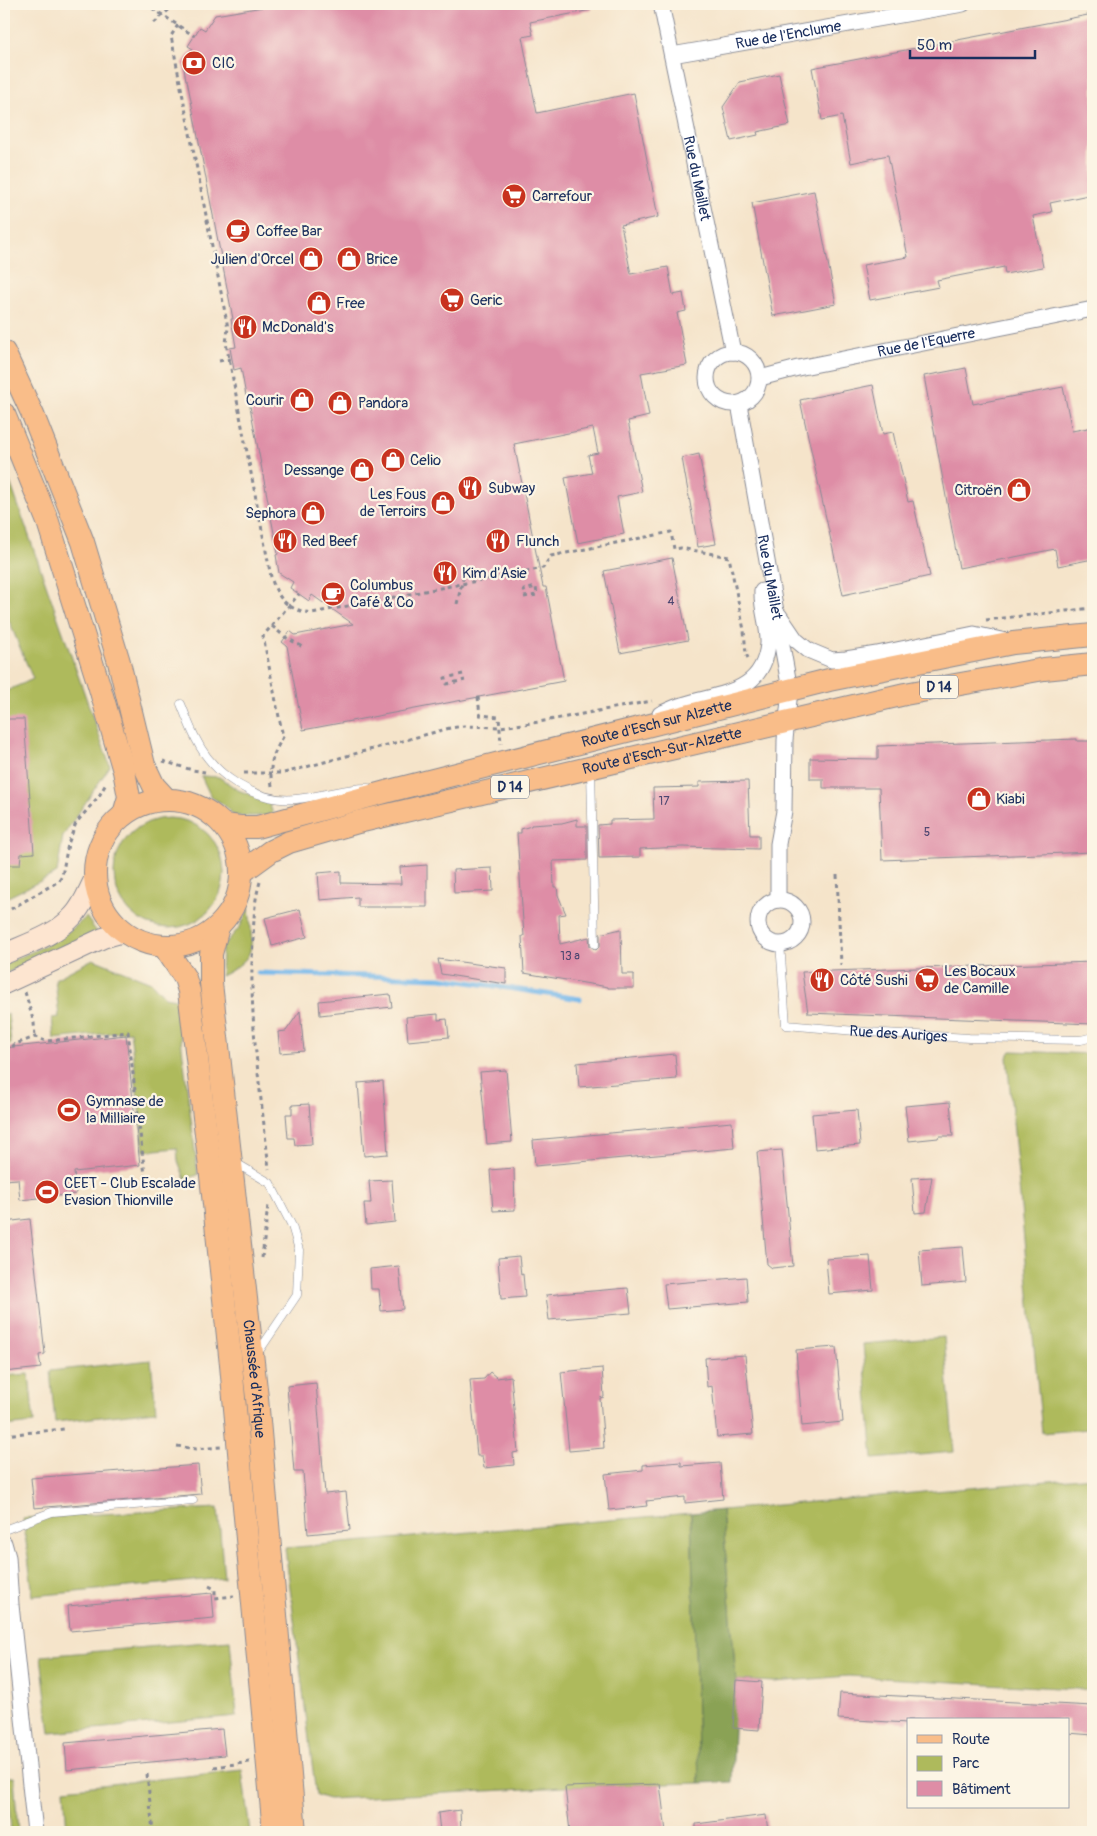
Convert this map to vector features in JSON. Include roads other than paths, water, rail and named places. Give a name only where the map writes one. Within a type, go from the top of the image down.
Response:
[{"type":"main road","points":[[4,352],[33,415],[83,542],[119,662],[134,768],[124,814]]},
{"type":"main road","points":[[4,414],[48,522],[134,768],[166,799]]},
{"type":"main road","name":"Route d'Esch sur Alzette","points":[[224,825],[257,827],[389,791],[790,690],[958,653],[1013,643],[1093,635]]},
{"type":"main road","name":"Route d'Esch-Sur-Alzette","points":[[242,872],[271,851],[289,842],[326,831],[787,721],[945,686],[1044,669],[1093,664]]},
{"type":"main road","points":[[166,799],[178,800],[200,807],[224,825],[237,847],[242,872],[236,902],[218,927],[206,936],[178,946],[148,944],[124,932],[105,912],[98,896],[95,878],[97,854],[101,842],[115,822],[137,806],[151,801],[166,799]]},
{"type":"main road","points":[[4,954],[65,924],[80,908],[95,878]]},
{"type":"main road","name":"Chaussée d'Afrique","points":[[218,927],[211,954],[211,983],[252,1360],[294,1832]]},
{"type":"main road","points":[[4,984],[103,938],[124,932]]},
{"type":"main road","name":"Chaussée d'Afrique","points":[[164,946],[185,978],[189,991],[231,1365],[274,1832]]},
{"type":"street","name":"Rue du Maillet","points":[[661,4],[732,352]]},
{"type":"street","name":"Rue de l'Enclume","points":[[672,55],[963,4]]},
{"type":"street","name":"Rue de l'Equerre","points":[[760,378],[798,368],[1093,309]]},
{"type":"street","points":[[732,352],[748,356],[758,370],[760,378],[754,395],[747,401],[732,405],[712,394],[707,382],[709,368],[713,361],[725,353],[732,352]]},
{"type":"street","name":"Rue du Maillet","points":[[739,404],[790,690],[787,721]]},
{"type":"street","points":[[609,736],[681,705],[740,689],[758,674],[766,655],[768,643],[762,594],[765,555]]},
{"type":"street","points":[[774,607],[796,640],[808,650],[832,660],[877,654],[974,634],[1013,643]]},
{"type":"street","points":[[778,900],[778,844],[784,811],[787,721]]},
{"type":"street","points":[[778,900],[790,902],[796,906],[802,919],[799,933],[787,942],[780,944],[766,939],[761,933],[758,919],[765,906],[778,900]]},
{"type":"street","points":[[4,1543],[8,1557],[11,1605],[35,1832]]},
{"type":"lane","points":[[181,704],[196,740],[203,751],[222,772],[240,786],[274,798],[284,799],[316,796],[351,788],[389,791]]},
{"type":"lane","points":[[591,768],[595,944]]},
{"type":"lane","name":"Rue des Auriges","points":[[780,944],[786,1025],[867,1032],[1039,1040],[1081,1040],[1093,1036]]},
{"type":"lane","points":[[230,1160],[270,1184],[292,1226],[299,1250],[297,1295],[252,1360]]},
{"type":"lane","points":[[4,1530],[52,1512],[193,1500]]},
{"type":"waterway","points":[[258,973],[441,978],[580,999]]},
{"type":"place","name":"CIC","points":[[194,63]]},
{"type":"place","name":"Carrefour","points":[[514,196]]},
{"type":"place","name":"Coffee Bar","points":[[238,231]]},
{"type":"place","name":"Julien d'Orcel","points":[[311,259]]},
{"type":"place","name":"Brice","points":[[349,259]]},
{"type":"place","name":"Geric","points":[[452,300]]},
{"type":"place","name":"Free","points":[[319,303]]},
{"type":"place","name":"McDonald's","points":[[245,327]]},
{"type":"place","name":"Courir","points":[[302,400]]},
{"type":"place","name":"Pandora","points":[[340,403]]},
{"type":"place","name":"Celio","points":[[393,460]]},
{"type":"place","name":"Dessange","points":[[362,470]]},
{"type":"place","name":"Subway","points":[[470,488]]},
{"type":"place","name":"Citroën","points":[[1019,490]]},
{"type":"place","name":"Les Fous de Terroirs","points":[[443,503]]},
{"type":"place","name":"Sephora","points":[[313,513]]},
{"type":"place","name":"Red Beef","points":[[285,541]]},
{"type":"place","name":"Flunch","points":[[498,541]]},
{"type":"place","name":"Kim d'Asie","points":[[445,573]]},
{"type":"place","name":"Columbus Café & Co","points":[[333,594]]},
{"type":"place","name":"Kiabi","points":[[979,799]]},
{"type":"place","name":"Côté Sushi","points":[[822,980]]},
{"type":"place","name":"Les Bocaux de Camille","points":[[927,980]]},
{"type":"place","name":"Gymnase de la Milliaire","points":[[69,1110]]},
{"type":"place","name":"CEET - Club Escalade Evasion Thionville","points":[[47,1192]]}]
